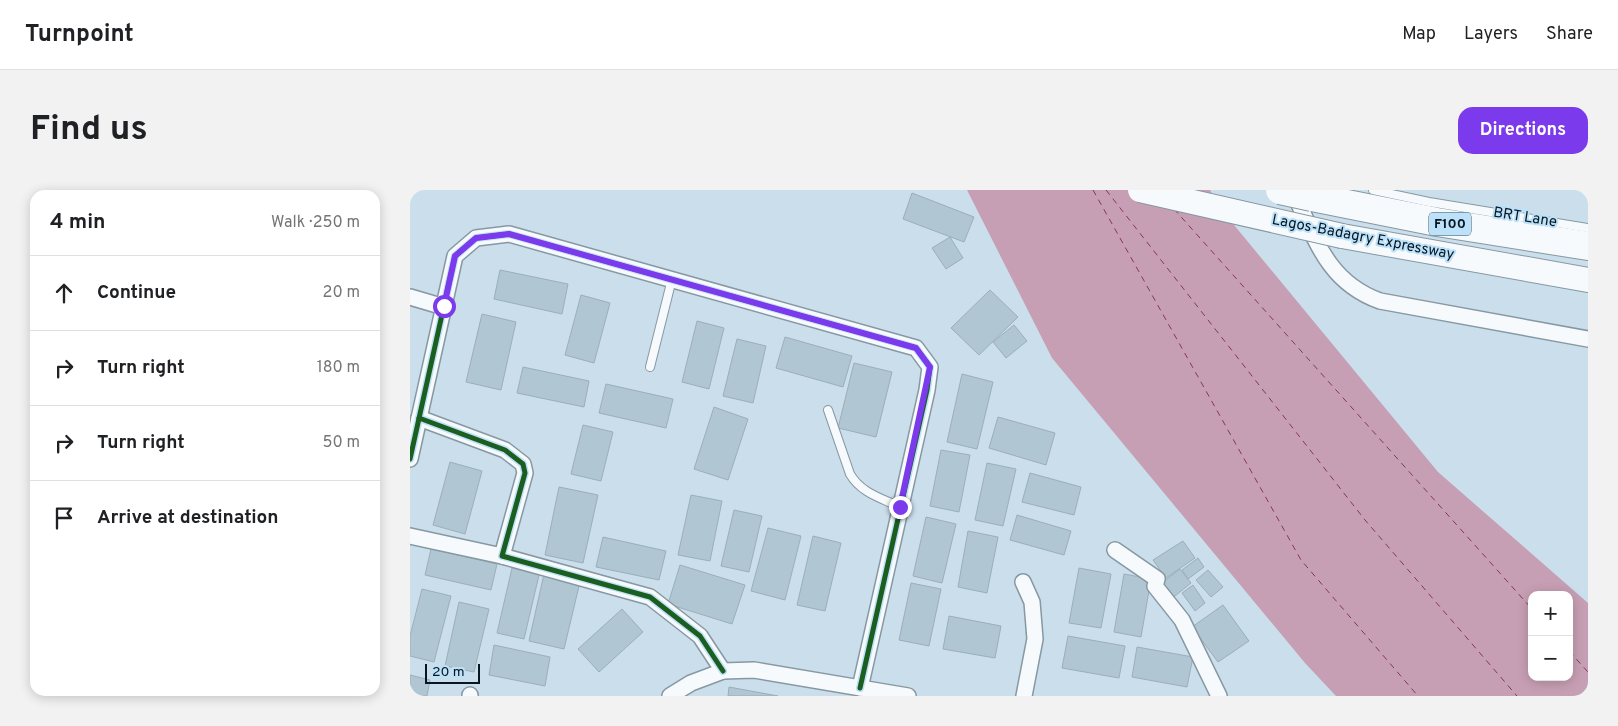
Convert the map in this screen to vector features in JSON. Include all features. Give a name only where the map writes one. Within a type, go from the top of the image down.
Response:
[{"type":"highway","name":"Lagos-Badagry Expressway","points":[[1280,190],[1436,222],[1588,246]]},
{"type":"main road","name":"Lagos-Badagry Expressway","points":[[1140,190],[1342,236],[1588,280]]},
{"type":"street","points":[[1302,194],[1321,251],[1331,267],[1341,279],[1366,296],[1380,301],[1588,339]]},
{"type":"street","points":[[410,459],[415,414],[444,306],[455,256],[476,238],[509,234],[916,348],[930,367],[860,688]]},
{"type":"street","points":[[410,297],[444,306]]},
{"type":"street","points":[[415,414],[505,450],[524,464],[525,473],[502,556]]},
{"type":"street","points":[[410,536],[502,556],[650,597],[700,636],[723,671]]},
{"type":"street","points":[[1115,550],[1157,579],[1155,586],[1182,620],[1219,696]]},
{"type":"street","points":[[1024,582],[1032,602],[1035,639],[1024,696]]},
{"type":"street","points":[[670,696],[691,683],[723,671],[754,670],[908,696]]},
{"type":"lane","name":"BRT Lane","points":[[1373,190],[1429,202],[1588,228]]},
{"type":"lane","points":[[650,367],[672,279]]},
{"type":"lane","points":[[828,410],[850,474],[856,484],[862,490],[900,507]]},
{"type":"shaded area","points":[[967,190],[1210,190],[1220,208],[1438,472],[1588,603],[1588,696],[1336,696],[1305,663],[1052,358]]},
{"type":"building","points":[[912,193],[974,217],[964,242],[903,219]]},
{"type":"building","points":[[950,237],[963,258],[946,269],[932,248]]},
{"type":"building","points":[[500,270],[568,284],[562,314],[494,299]]},
{"type":"building","points":[[990,290],[1018,317],[979,355],[951,328]]},
{"type":"building","points":[[581,295],[610,303],[594,363],[565,355]]},
{"type":"building","points":[[482,314],[516,322],[501,390],[466,382]]},
{"type":"building","points":[[697,321],[724,328],[709,389],[682,382]]},
{"type":"building","points":[[1014,325],[1027,341],[1006,358],[993,342]]},
{"type":"building","points":[[785,337],[852,356],[843,387],[776,368]]},
{"type":"building","points":[[737,339],[766,346],[753,403],[723,396]]},
{"type":"building","points":[[854,363],[892,372],[876,437],[838,428]]},
{"type":"building","points":[[523,367],[589,381],[584,407],[517,393]]},
{"type":"building","points":[[962,374],[993,382],[977,449],[947,442]]},
{"type":"building","points":[[606,384],[673,399],[666,428],[599,413]]},
{"type":"building","points":[[714,407],[748,419],[728,480],[694,469]]},
{"type":"building","points":[[998,417],[1055,433],[1046,465],[989,448]]},
{"type":"building","points":[[583,425],[613,432],[601,481],[571,474]]},
{"type":"building","points":[[941,450],[970,455],[959,512],[930,506]]},
{"type":"building","points":[[450,462],[482,471],[465,534],[433,525]]},
{"type":"building","points":[[987,463],[1016,469],[1003,526],[975,520]]},
{"type":"building","points":[[1030,473],[1081,487],[1074,515],[1022,502]]},
{"type":"building","points":[[559,487],[598,495],[583,563],[545,555]]},
{"type":"building","points":[[691,495],[722,501],[710,561],[678,555]]},
{"type":"building","points":[[734,510],[762,516],[749,572],[721,566]]},
{"type":"building","points":[[1017,515],[1071,531],[1064,555],[1010,540]]},
{"type":"building","points":[[926,517],[956,524],[942,583],[913,576]]},
{"type":"building","points":[[768,528],[801,536],[785,600],[751,591]]},
{"type":"building","points":[[968,531],[998,537],[987,593],[958,587]]},
{"type":"building","points":[[813,536],[841,543],[825,611],[797,605]]},
{"type":"building","points":[[603,537],[666,551],[659,580],[596,567]]},
{"type":"building","points":[[1183,541],[1195,558],[1166,578],[1153,560]]},
{"type":"building","points":[[431,549],[497,564],[491,590],[425,575]]},
{"type":"building","points":[[1198,558],[1204,567],[1188,579],[1182,570]]},
{"type":"building","points":[[680,565],[745,585],[732,624],[668,604]]},
{"type":"building","points":[[512,568],[539,575],[524,639],[497,633]]},
{"type":"building","points":[[1079,568],[1111,574],[1101,628],[1069,623]]},
{"type":"building","points":[[1180,569],[1191,583],[1170,600],[1159,585]]},
{"type":"building","points":[[1208,570],[1223,587],[1211,597],[1196,580]]},
{"type":"building","points":[[544,574],[580,582],[564,649],[529,641]]},
{"type":"building","points":[[1124,574],[1151,579],[1141,637],[1114,632]]},
{"type":"building","points":[[911,583],[941,589],[929,646],[899,640]]},
{"type":"building","points":[[1193,585],[1205,603],[1195,611],[1182,593]]},
{"type":"building","points":[[422,589],[451,596],[434,662],[410,656],[410,636]]},
{"type":"building","points":[[459,602],[489,609],[474,672],[445,666]]},
{"type":"building","points":[[1223,605],[1249,641],[1218,662],[1192,627]]},
{"type":"building","points":[[622,609],[643,632],[599,672],[578,649]]},
{"type":"building","points":[[949,616],[1001,626],[995,658],[943,649]]},
{"type":"building","points":[[1068,636],[1125,646],[1119,678],[1062,668]]},
{"type":"building","points":[[494,645],[550,657],[545,686],[489,675]]},
{"type":"building","points":[[1137,647],[1193,657],[1187,687],[1132,677]]},
{"type":"building","points":[[410,675],[430,680],[427,696],[410,696]]},
{"type":"building","points":[[729,687],[778,696],[728,696]]},
{"type":"ferry route","points":[[1093,190],[1301,560],[1418,696]]},
{"type":"ferry route","points":[[1106,190],[1365,520],[1517,696]]},
{"type":"ferry route","points":[[1174,209],[1528,605]]},
{"type":"ferry route","points":[[1573,655],[1588,672]]},
{"type":"cycle path","points":[[410,459],[455,256],[476,238],[509,234],[916,348],[930,367],[927,390],[860,688]]},
{"type":"cycle path","points":[[419,418],[505,450],[523,464],[525,473],[502,556],[650,597],[700,636],[723,671]]},
{"type":"route","points":[[444,306],[455,256],[476,238],[509,234],[916,348],[930,367],[927,390],[900,507]]}]
